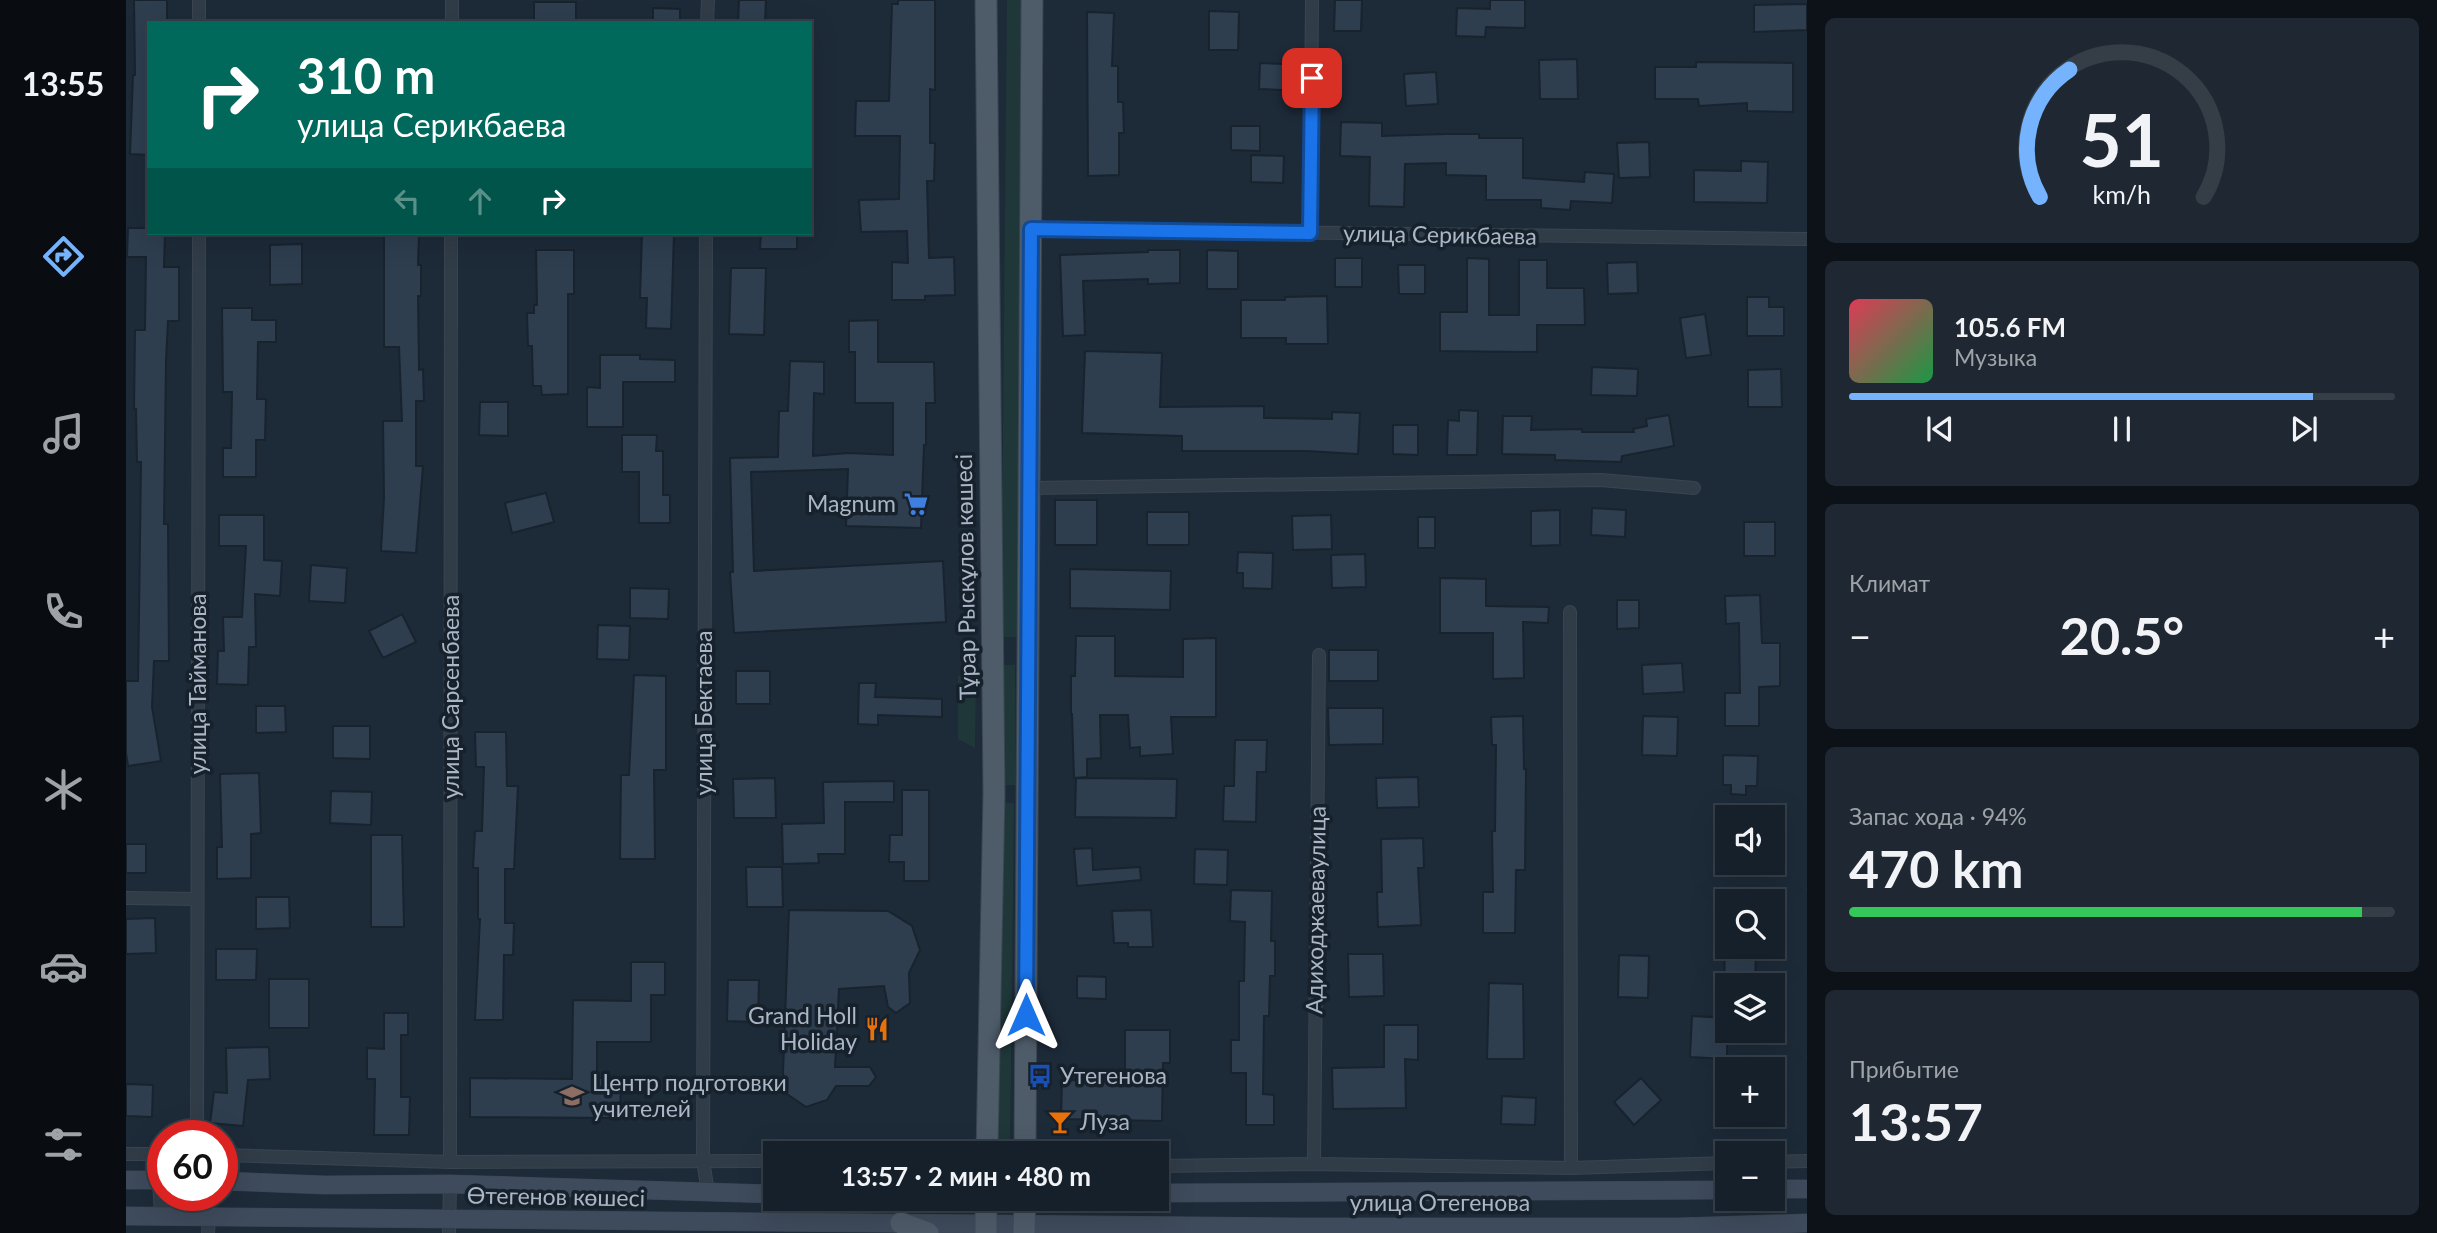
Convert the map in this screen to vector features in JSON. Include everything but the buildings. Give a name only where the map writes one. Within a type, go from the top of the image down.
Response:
[{"type":"main road","name":"Тұрар Рыскұлов көшесі","points":[[986,0],[994,793],[987,1141]]},
{"type":"main road","points":[[1025,1141],[1032,0]]},
{"type":"main road","points":[[993,657],[1028,654]]},
{"type":"main road","points":[[994,793],[1027,793]]},
{"type":"main road","points":[[126,1180],[147,1180]]},
{"type":"main road","name":"Өтегенов көшесі","points":[[238,1182],[325,1185],[450,1184],[763,1194]]},
{"type":"main road","points":[[1785,1189],[1807,1189]]},
{"type":"main road","name":"улица Отегенова","points":[[1169,1193],[1715,1190]]},
{"type":"main road","name":"Өтегенов көшесі","points":[[126,1216],[161,1216],[208,1224],[703,1228],[901,1223],[1024,1228]]},
{"type":"main road","points":[[901,1223],[928,1233]]},
{"type":"main road","name":"улица Отегенова","points":[[1024,1228],[1678,1227],[1807,1223]]},
{"type":"street","points":[[199,0],[199,21]]},
{"type":"street","points":[[452,0],[452,21]]},
{"type":"street","points":[[707,21],[708,0]]},
{"type":"street","points":[[1310,233],[1312,0]]},
{"type":"street","name":"улица Серикбаева","points":[[1031,229],[1807,239]]},
{"type":"street","name":"улица Тайманова","points":[[197,1120],[199,235]]},
{"type":"street","name":"улица Сарсенбаева","points":[[450,1162],[451,235]]},
{"type":"street","name":"улица Бектаева","points":[[706,235],[703,1160],[708,1193]]},
{"type":"street","points":[[1029,488],[1601,480],[1693,488]]},
{"type":"street","points":[[1570,612],[1571,1168]]},
{"type":"street","name":"Адиходжаеваулица","points":[[1314,1164],[1319,655]]},
{"type":"street","points":[[126,898],[197,899]]},
{"type":"street","points":[[126,1154],[147,1154]]},
{"type":"street","points":[[238,1155],[450,1162],[763,1161]]},
{"type":"street","points":[[1785,1162],[1807,1161]]},
{"type":"street","name":"улица Отегенова","points":[[1169,1166],[1314,1164],[1571,1168],[1715,1163]]},
{"type":"street","points":[[449,1227],[450,1184]]},
{"type":"street","points":[[161,1211],[161,1216]]},
{"type":"green space","points":[[1007,0],[1021,0],[1017,637],[1001,637]]},
{"type":"green space","points":[[1001,665],[1015,665],[1016,785],[1002,785]]},
{"type":"green space","points":[[976,668],[975,748],[958,739],[958,676]]},
{"type":"green space","points":[[1000,802],[1014,803],[1010,1141],[995,1141]]},
{"type":"place","name":"Magnum","points":[[916,504]]},
{"type":"place","name":"Grand Holl Holiday","points":[[877,1029]]},
{"type":"place","name":"Утегенова","points":[[1040,1076]]},
{"type":"place","name":"Центр подготовки учителей","points":[[572,1096]]},
{"type":"place","name":"Луза","points":[[1060,1122]]},
{"type":"route","points":[[1026,1015],[1031,229],[1310,233],[1312,78]]}]
